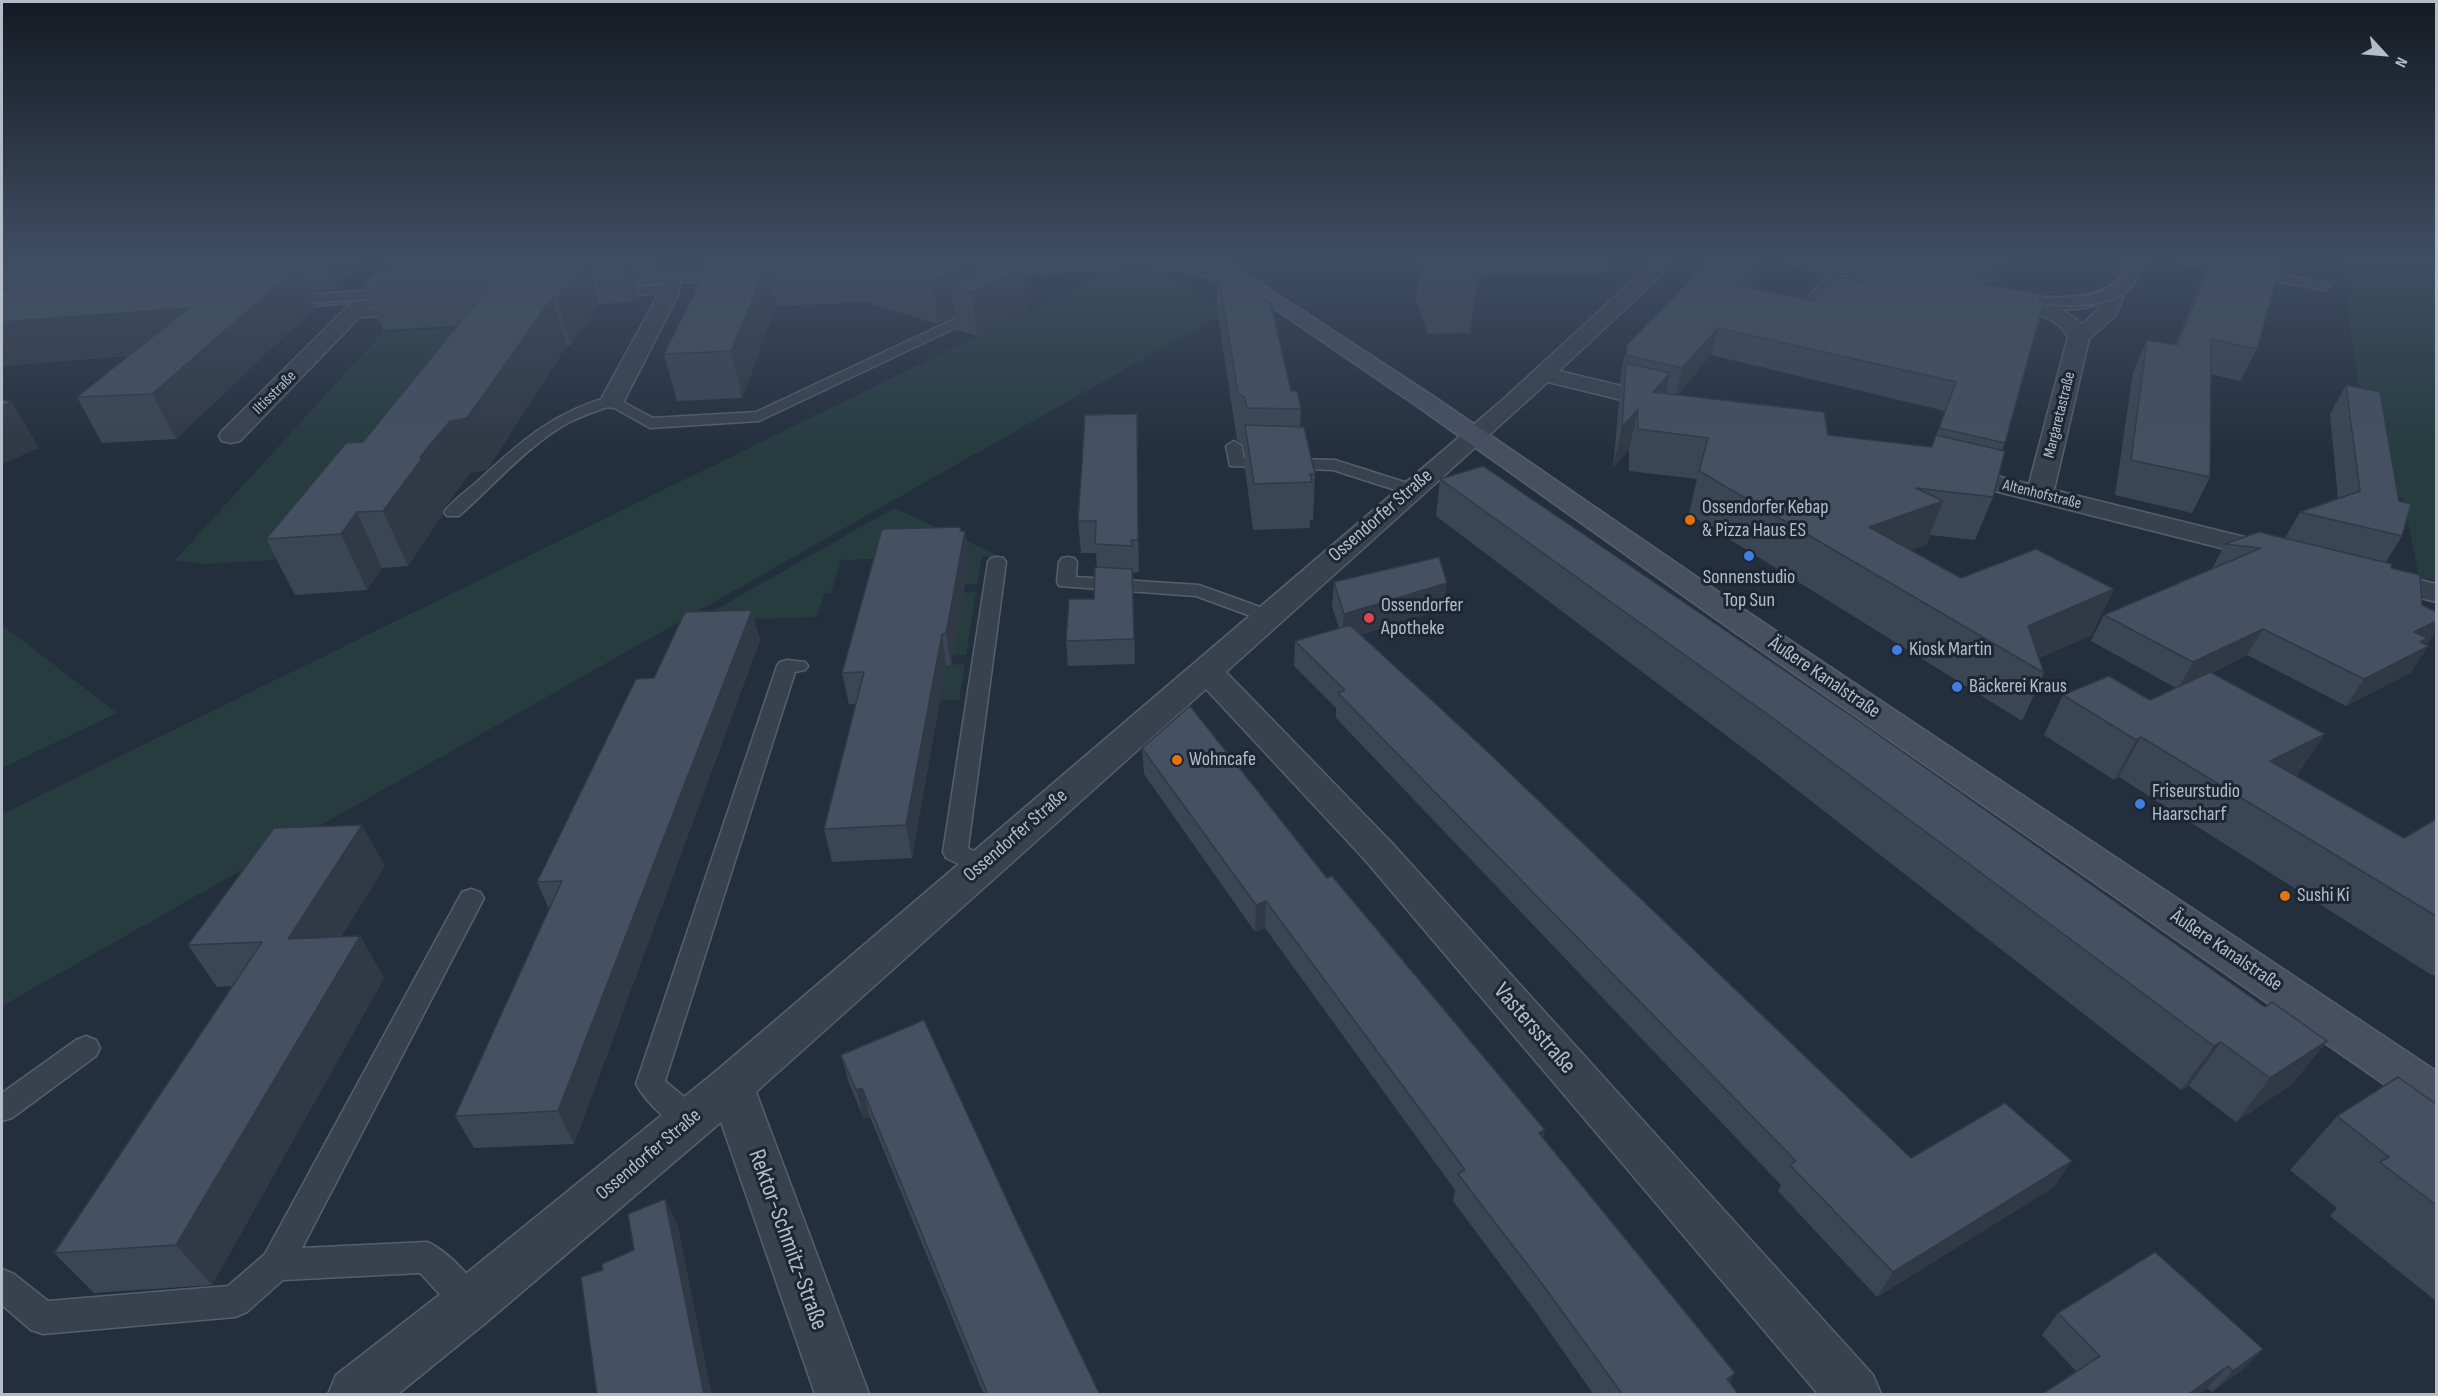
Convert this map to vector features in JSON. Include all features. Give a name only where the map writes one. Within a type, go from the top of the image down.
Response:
[{"type":"main road","name":"Äußere Kanalstraße","points":[[1311,325],[1744,624],[2436,1095]]},
{"type":"street","name":"Iltisstraße","points":[[231,436],[341,325]]},
{"type":"street","points":[[612,401],[649,325]]},
{"type":"street","name":"Ossendorfer Straße","points":[[355,1395],[470,1303],[731,1086],[1474,436],[1595,325]]},
{"type":"street","points":[[2072,325],[2079,337],[2093,325]]},
{"type":"street","name":"Margaretastraße","points":[[2040,494],[2079,337]]},
{"type":"street","points":[[1542,374],[1681,407]]},
{"type":"street","name":"Altenhofstraße","points":[[1924,466],[2301,559]]},
{"type":"street","points":[[2357,573],[2436,593]]},
{"type":"street","name":"Vastersstraße","points":[[1206,670],[1378,851],[1854,1395]]},
{"type":"street","name":"Rektor-Schmitz-Straße","points":[[731,1086],[842,1395]]},
{"type":"lane","points":[[453,512],[549,429],[578,413],[612,401],[650,423],[759,416],[950,325]]},
{"type":"lane","points":[[1234,446],[1236,464],[1335,465],[1411,489]]},
{"type":"lane","points":[[982,866],[955,852],[997,562]]},
{"type":"lane","points":[[1068,562],[1065,582],[1199,591],[1267,616]]},
{"type":"lane","points":[[691,1120],[662,1098],[650,1084],[787,666],[798,666]]},
{"type":"lane","points":[[2,1285],[43,1318],[235,1301],[276,1265],[471,898]]},
{"type":"lane","points":[[2,1108],[86,1048]]},
{"type":"lane","points":[[276,1265],[427,1257],[470,1303]]},
{"type":"green space","points":[[1000,325],[1202,325],[2,1006],[2,814]]},
{"type":"green space","points":[[2350,325],[2436,325],[2436,581],[2419,577],[2403,498],[2373,491]]},
{"type":"green space","points":[[462,328],[274,560],[204,564],[175,560],[383,332]]},
{"type":"green space","points":[[894,508],[1006,559],[982,556],[977,584],[960,585],[964,556],[841,560],[831,593],[824,594],[817,617],[696,621]]},
{"type":"green space","points":[[976,592],[966,655],[948,656],[958,593]]},
{"type":"green space","points":[[2,625],[117,713],[2,768]]},
{"type":"green space","points":[[965,664],[959,700],[940,701],[946,665]]},
{"type":"building","points":[[167,325],[231,325],[152,394],[77,397]]},
{"type":"building","points":[[458,325],[533,325],[467,418],[450,421],[420,457],[421,460],[383,511],[357,512],[341,534],[266,539],[346,443],[363,442]]},
{"type":"building","points":[[678,325],[742,325],[731,351],[664,354]]},
{"type":"building","points":[[1227,325],[1276,325],[1291,391],[1297,391],[1301,409],[1247,408],[1245,398],[1238,393]]},
{"type":"building","points":[[1646,325],[2037,325],[2005,443],[1939,428],[1956,382],[1718,328],[1682,368],[1626,355],[1627,345]]},
{"type":"building","points":[[2185,325],[2264,325],[2257,349],[2211,339],[2210,477],[2131,460],[2147,340],[2177,345]]},
{"type":"building","points":[[1626,363],[1670,373],[1653,392],[1824,412],[1828,435],[1932,447],[1936,435],[2005,451],[1993,497],[1916,488],[1943,501],[1869,527],[1961,578],[2036,549],[2114,589],[2028,626],[2044,673],[1699,471],[1708,438],[1638,429],[1638,409],[1622,427]]},
{"type":"building","points":[[2346,385],[2380,392],[2399,501],[2411,504],[2402,536],[2300,512],[2360,491]]},
{"type":"building","points":[[2,399],[12,402],[2,406]]},
{"type":"building","points":[[1137,414],[1138,540],[1131,540],[1132,546],[1095,544],[1096,521],[1078,521],[1085,415]]},
{"type":"building","points":[[1245,425],[1304,427],[1315,474],[1310,474],[1312,482],[1254,484]]},
{"type":"building","points":[[1483,466],[1859,721],[2265,1007],[2272,1002],[2327,1041],[2270,1078],[2221,1042],[2214,1046],[1774,719],[1440,479]]},
{"type":"building","points":[[961,527],[960,531],[965,531],[946,634],[942,634],[906,825],[824,829],[864,672],[842,673],[882,529]]},
{"type":"building","points":[[2259,532],[2392,564],[2391,568],[2420,575],[2422,605],[2436,612],[2436,621],[2414,632],[2428,638],[2420,642],[2429,646],[2364,679],[2263,629],[2193,662],[2104,615],[2261,548],[2225,544]]},
{"type":"building","points":[[1439,557],[1447,583],[1344,614],[1334,582]]},
{"type":"building","points":[[1095,567],[1132,569],[1134,639],[1066,641],[1069,599],[1094,599]]},
{"type":"building","points":[[752,610],[558,1111],[455,1116],[562,881],[537,882],[636,679],[654,678],[685,612]]},
{"type":"building","points":[[1350,625],[1489,753],[1911,1158],[2005,1103],[2072,1161],[1893,1272],[1790,1165],[1796,1161],[1338,693],[1345,690],[1295,641]]},
{"type":"building","points":[[2210,672],[2325,734],[2270,761],[2404,838],[2436,819],[2436,916],[2141,737],[2136,740],[2063,695],[2109,676],[2150,700]]},
{"type":"building","points":[[1190,706],[1327,878],[1332,876],[1545,1130],[1539,1133],[1735,1373],[1727,1379],[1739,1395],[1623,1395],[1458,1174],[1465,1170],[1266,901],[1256,905],[1142,748]]},
{"type":"building","points":[[362,825],[288,939],[360,936],[176,1245],[54,1253],[262,942],[188,945],[274,828]]},
{"type":"building","points":[[924,1020],[1100,1395],[988,1395],[862,1088],[856,1090],[841,1055]]},
{"type":"building","points":[[2398,1077],[2436,1104],[2436,1205],[2380,1162],[2389,1157],[2337,1116]]},
{"type":"building","points":[[665,1199],[704,1395],[597,1395],[581,1277],[603,1270],[602,1264],[634,1250],[628,1214]]},
{"type":"building","points":[[2155,1252],[2263,1349],[2233,1371],[2228,1366],[2187,1395],[2041,1395],[2100,1356],[2058,1313]]},
{"type":"place","name":"Ossendorfer Kebap & Pizza Haus ES","points":[[1690,520]]},
{"type":"place","name":"Sonnenstudio Top Sun","points":[[1749,556]]},
{"type":"place","name":"Ossendorfer Apotheke","points":[[1369,618]]},
{"type":"place","name":"Kiosk Martin","points":[[1897,650]]},
{"type":"place","name":"Bäckerei Kraus","points":[[1957,687]]},
{"type":"place","name":"Wohncafe","points":[[1177,760]]},
{"type":"place","name":"Friseurstudio Haarscharf","points":[[2140,804]]},
{"type":"place","name":"Sushi Ki","points":[[2285,896]]}]
